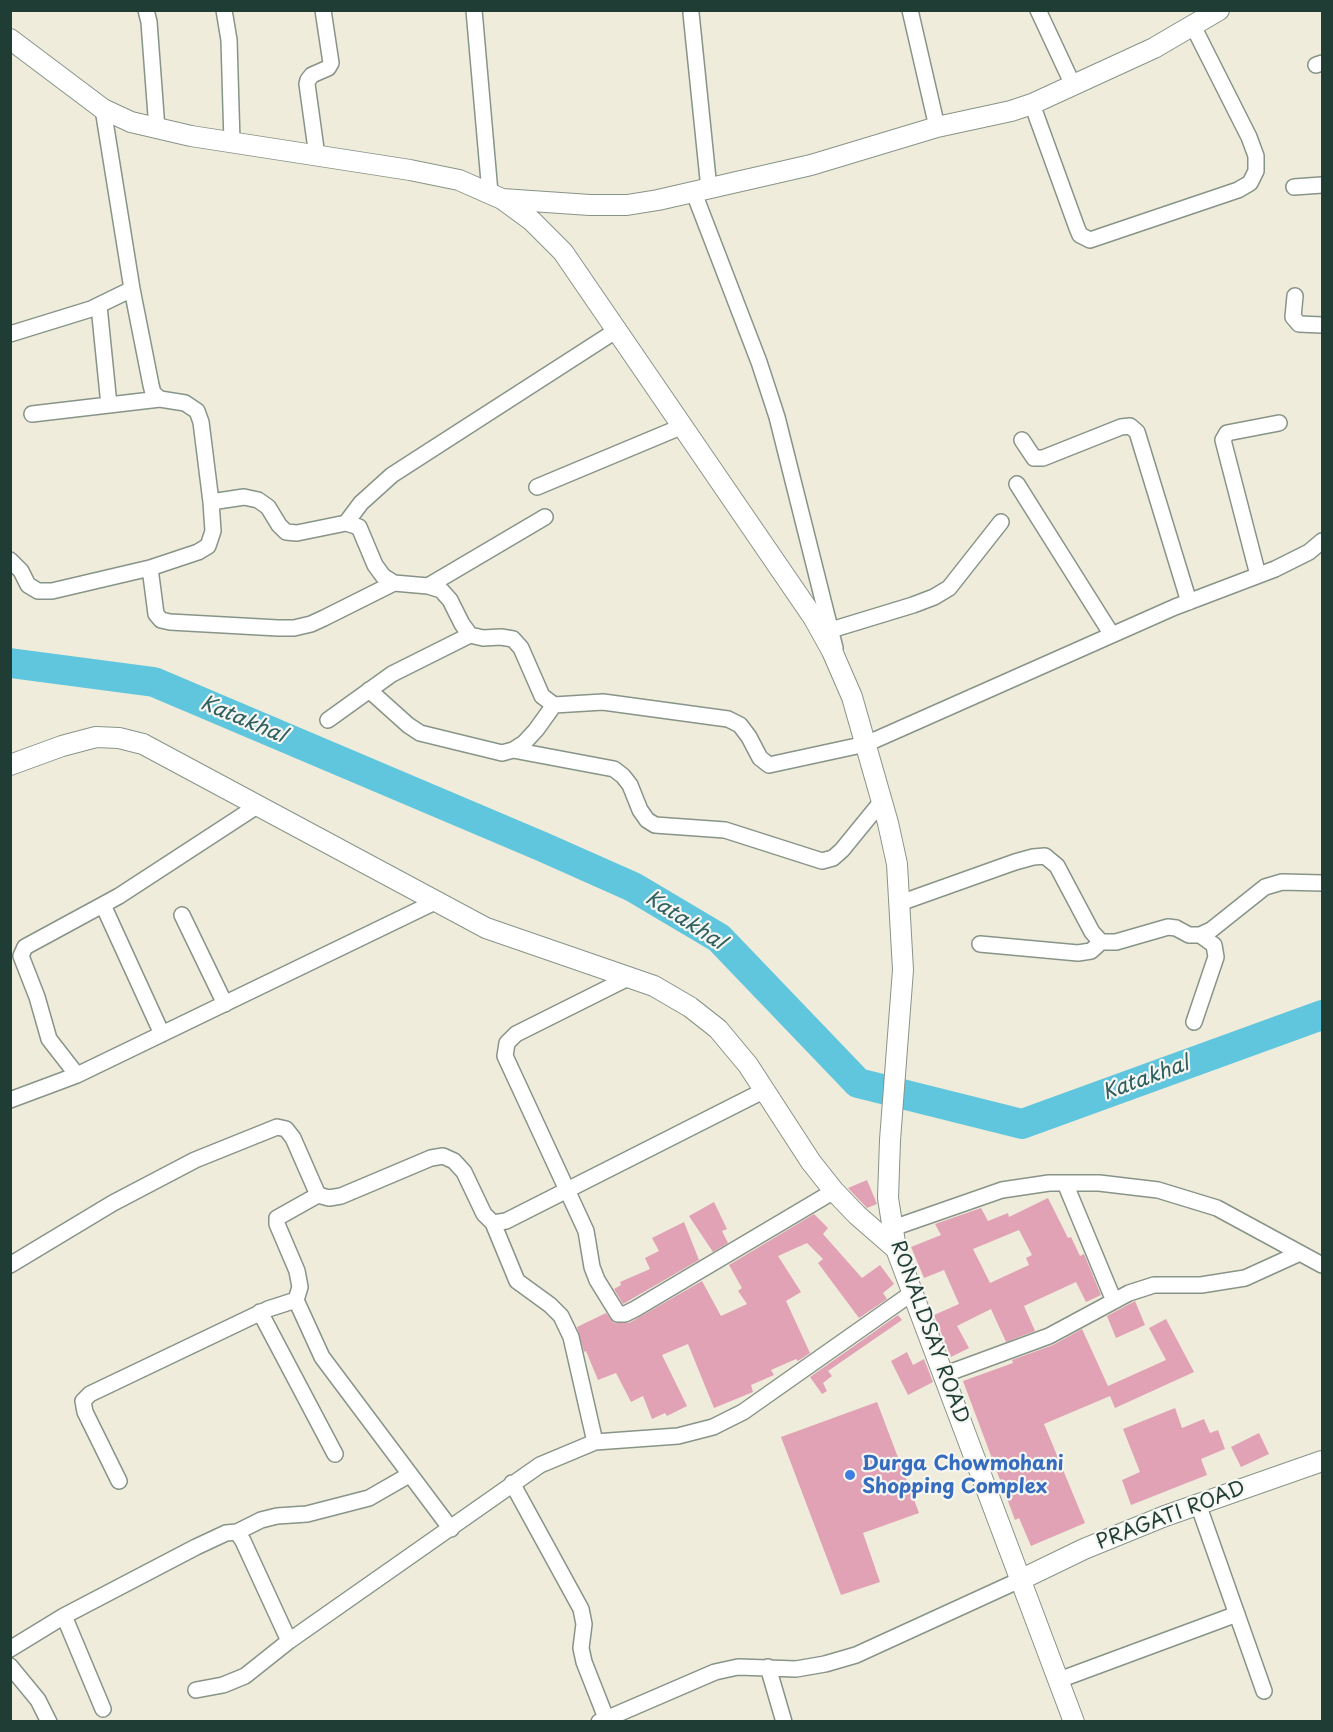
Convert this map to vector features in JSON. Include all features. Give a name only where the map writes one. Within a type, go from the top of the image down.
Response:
[{"type":"street","points":[[146,10],[157,129]]},
{"type":"street","points":[[224,10],[229,40],[232,142]]},
{"type":"street","points":[[317,156],[307,84],[312,75],[328,69],[331,63],[323,10]]},
{"type":"street","points":[[474,10],[496,196]]},
{"type":"street","points":[[910,10],[937,127]]},
{"type":"street","points":[[1038,10],[1073,85]]},
{"type":"street","points":[[15,48],[103,109],[131,122],[157,129],[459,180],[496,196],[590,205],[627,205],[701,191],[812,165],[937,127],[1011,111],[1032,104],[1154,48],[1219,10]]},
{"type":"street","points":[[691,13],[701,191],[777,417],[842,675]]},
{"type":"street","points":[[1032,104],[1077,228],[1080,235],[1090,240],[1238,190],[1250,183],[1256,171],[1256,156],[1250,137],[1193,26]]},
{"type":"street","points":[[103,109],[132,289],[153,393],[160,399]]},
{"type":"street","points":[[1294,187],[1323,185]]},
{"type":"street","name":"RONALDSAY ROAD","points":[[496,196],[532,221],[563,252],[813,617],[852,697],[882,801],[897,864],[903,970],[890,1140],[888,1198],[896,1249],[1074,1722]]},
{"type":"street","points":[[10,334],[99,306],[132,289]]},
{"type":"street","points":[[1295,296],[1293,317],[1299,324],[1322,329]]},
{"type":"street","points":[[99,306],[109,405]]},
{"type":"street","points":[[346,523],[361,503],[392,475],[617,330]]},
{"type":"street","points":[[10,560],[21,571],[28,585],[38,591],[70,588],[150,568],[198,552],[208,546],[213,531],[201,422],[197,411],[185,403],[160,399],[32,414]]},
{"type":"street","points":[[1258,575],[1223,440],[1227,433],[1279,423]]},
{"type":"street","points":[[537,487],[683,426]]},
{"type":"street","points":[[1022,440],[1034,458],[1043,458],[1121,427],[1130,426],[1137,432],[1189,602]]},
{"type":"street","points":[[1017,484],[1112,635]]},
{"type":"street","points":[[211,502],[243,497],[258,500],[268,507],[279,525],[286,531],[297,533],[346,523],[359,527],[375,565],[383,576],[394,583],[428,586],[441,590],[450,600],[470,635]]},
{"type":"street","points":[[428,586],[545,517]]},
{"type":"street","points":[[831,630],[924,601],[949,588],[1000,522]]},
{"type":"street","points":[[328,720],[414,661],[470,635],[483,638],[501,637],[513,639],[521,648],[542,696],[554,705],[603,702],[728,719],[740,725],[760,758],[769,765],[866,744],[1112,635],[1258,575],[1309,552],[1323,541]]},
{"type":"street","points":[[150,568],[156,614],[161,620],[170,622],[294,628],[310,624],[394,583]]},
{"type":"street","points":[[369,690],[420,733],[502,753],[513,750],[524,743],[554,705]]},
{"type":"street","points":[[10,765],[62,746],[96,738],[119,738],[143,744],[486,928],[654,986],[690,1007],[718,1029],[748,1065],[811,1162],[834,1191],[857,1215],[896,1249]]},
{"type":"street","points":[[513,750],[614,769],[630,785],[640,810],[647,820],[655,825],[725,830],[822,861],[833,858],[843,850],[882,801]]},
{"type":"street","points":[[76,1075],[49,1039],[38,997],[21,956],[25,947],[103,905],[185,855],[257,806]]},
{"type":"street","points":[[900,903],[1015,862],[1046,856],[1057,866],[1092,932],[1101,942]]},
{"type":"street","points":[[980,944],[1078,953],[1091,951],[1101,942],[1116,942],[1168,927],[1176,928],[1189,935],[1200,935],[1211,930],[1264,887],[1282,882],[1323,883]]},
{"type":"street","points":[[10,1100],[76,1075],[437,902]]},
{"type":"street","points":[[103,905],[162,1034]]},
{"type":"street","points":[[182,915],[225,1004]]},
{"type":"street","points":[[1194,1022],[1216,957],[1214,945],[1200,935]]},
{"type":"street","points":[[630,977],[516,1034],[507,1043],[504,1056],[586,1232],[592,1267],[597,1280],[618,1314],[625,1314],[834,1191]]},
{"type":"street","points":[[493,1222],[506,1221],[763,1090]]},
{"type":"street","points":[[10,1265],[113,1203],[195,1160],[277,1127],[286,1129],[293,1138],[318,1195]]},
{"type":"street","points":[[451,1529],[322,1357],[296,1300],[300,1287],[297,1271],[277,1224],[277,1218],[318,1195],[340,1196],[431,1158],[443,1156],[454,1161],[464,1172],[484,1214],[493,1222],[517,1281],[561,1316],[571,1337],[595,1442]]},
{"type":"street","points":[[892,1228],[1002,1190],[1049,1183],[1099,1183],[1158,1190],[1217,1208],[1323,1265]]},
{"type":"street","points":[[1065,1183],[1114,1301]]},
{"type":"street","points":[[944,1375],[1049,1336],[1129,1293],[1154,1285],[1201,1285],[1245,1278],[1300,1253]]},
{"type":"street","points":[[196,1690],[235,1681],[245,1676],[289,1641],[451,1529],[540,1464],[595,1442],[678,1436],[712,1427],[743,1412],[912,1293]]},
{"type":"street","points":[[119,1481],[83,1401],[90,1394],[260,1312],[296,1300]]},
{"type":"street","points":[[260,1312],[336,1454]]},
{"type":"street","name":"PRAGATI ROAD","points":[[1022,1579],[1084,1549],[1198,1504],[1323,1461]]},
{"type":"street","points":[[10,1649],[64,1616],[226,1533],[237,1532],[255,1522],[277,1516],[307,1514],[369,1498],[409,1474]]},
{"type":"street","points":[[512,1483],[581,1609],[584,1624],[581,1648],[603,1720],[715,1672],[738,1667],[796,1669],[856,1655],[1022,1579]]},
{"type":"street","points":[[1198,1504],[1264,1691]]},
{"type":"street","points":[[237,1532],[243,1540],[289,1641]]},
{"type":"street","points":[[1059,1680],[1237,1614]]},
{"type":"street","points":[[64,1616],[103,1709]]},
{"type":"street","points":[[10,1666],[38,1700],[49,1722]]},
{"type":"street","points":[[768,1667],[784,1722]]},
{"type":"building","points":[[867,1180],[877,1204],[867,1208],[848,1188]]},
{"type":"building","points":[[1048,1198],[1068,1238],[1071,1237],[1080,1256],[1084,1254],[1101,1295],[1086,1302],[1076,1282],[1024,1306],[1035,1331],[1006,1342],[991,1309],[957,1326],[969,1348],[951,1357],[934,1315],[959,1304],[944,1270],[924,1278],[911,1247],[941,1235],[935,1224],[981,1208],[988,1221],[1008,1213],[1009,1217]],"holes":[[[1019,1230],[1032,1255],[1026,1258],[1029,1265],[990,1283],[973,1249]]]},
{"type":"building","points":[[714,1202],[727,1229],[722,1231],[728,1243],[713,1252],[689,1216]]},
{"type":"building","points":[[814,1214],[828,1228],[823,1234],[862,1278],[880,1265],[894,1284],[883,1293],[887,1299],[859,1318],[818,1263],[823,1259],[807,1243],[778,1256],[801,1292],[786,1301],[810,1353],[798,1361],[796,1359],[771,1370],[774,1375],[751,1385],[753,1392],[714,1408],[688,1344],[662,1355],[687,1406],[667,1416],[665,1413],[652,1419],[643,1396],[631,1402],[616,1373],[598,1380],[586,1351],[584,1352],[577,1327],[606,1313],[614,1323],[629,1323],[702,1281],[721,1316],[747,1304],[738,1291],[742,1288],[729,1265]]},
{"type":"building","points":[[684,1222],[699,1260],[623,1304],[614,1289],[621,1285],[620,1282],[650,1269],[645,1258],[659,1251],[652,1238]]},
{"type":"building","points":[[1135,1301],[1145,1325],[1116,1338],[1107,1316]]},
{"type":"building","points":[[898,1315],[902,1320],[828,1371],[832,1376],[823,1383],[827,1391],[822,1394],[810,1377]]},
{"type":"building","points":[[1166,1319],[1194,1372],[1115,1408],[1110,1396],[1044,1424],[1085,1523],[1031,1546],[1019,1518],[1015,1520],[963,1381],[1013,1363],[1012,1360],[1053,1345],[1082,1329],[1108,1386],[1166,1360],[1149,1328]]},
{"type":"building","points":[[907,1352],[913,1365],[924,1359],[933,1382],[908,1395],[891,1361]]},
{"type":"building","name":"Durga Chowmohani Shopping Complex","points":[[877,1402],[919,1513],[863,1533],[880,1582],[841,1595],[781,1437]]},
{"type":"building","points":[[1175,1408],[1182,1428],[1204,1419],[1210,1433],[1218,1430],[1225,1449],[1201,1459],[1207,1475],[1131,1505],[1122,1480],[1140,1472],[1123,1429]]},
{"type":"building","points":[[1259,1433],[1269,1454],[1241,1467],[1231,1447]]},
{"type":"waterway","name":"Katakhal","points":[[10,663],[154,682],[633,887],[719,938],[858,1083],[1022,1124],[1322,1015]]},
{"type":"place","name":"Durga Chowmohani Shopping Complex","points":[[850,1475]]}]
